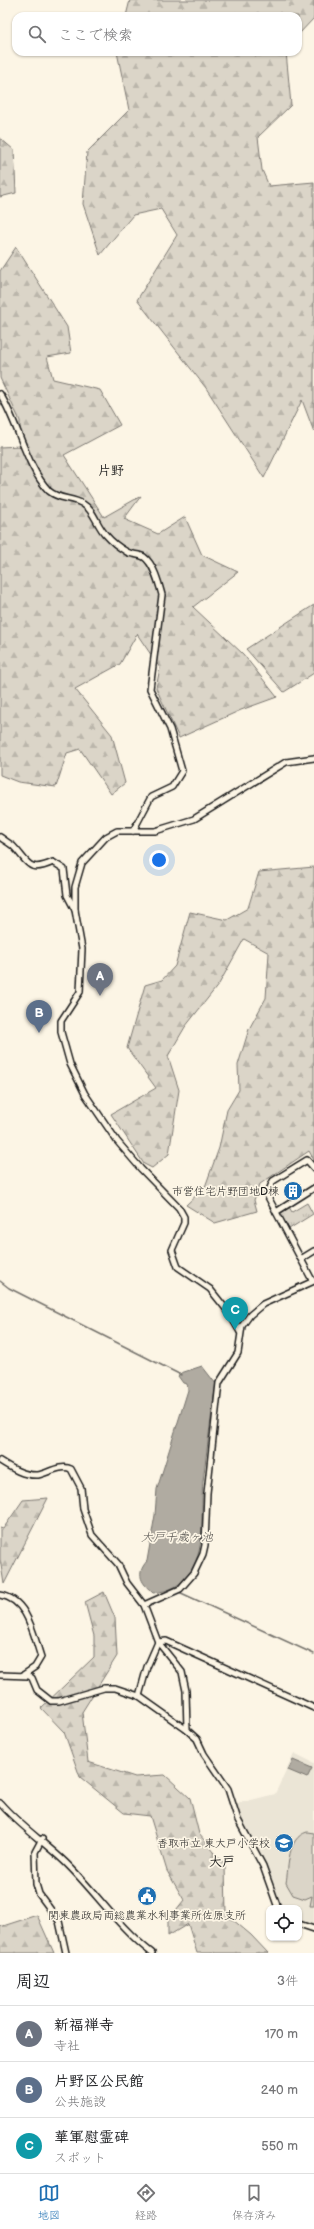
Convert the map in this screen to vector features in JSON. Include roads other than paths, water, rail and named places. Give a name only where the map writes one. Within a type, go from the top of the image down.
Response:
[{"type":"street","points":[[0,394],[13,417],[25,449],[49,490],[54,495],[80,502],[87,507],[95,516],[106,536],[127,552],[140,555],[148,560],[159,584],[162,595],[150,689],[170,730],[182,771],[172,787],[151,797],[133,831]]},
{"type":"street","points":[[240,1332],[227,1308],[210,1289],[178,1266],[172,1250],[184,1223],[184,1216],[179,1208],[141,1169],[117,1141],[85,1094],[70,1064],[61,1032],[61,1021],[80,992],[82,950],[75,910],[75,887],[82,862],[106,837],[117,831],[155,831],[194,819],[286,762],[314,758]]},
{"type":"street","points":[[0,837],[13,846],[22,860],[33,867],[45,866],[54,862],[64,869],[67,894],[75,910]]},
{"type":"street","points":[[144,1605],[180,1589],[194,1573],[205,1548],[207,1493],[219,1383],[238,1353],[240,1332],[250,1315],[263,1304],[313,1281],[267,1195],[273,1181],[307,1160],[314,1168]]},
{"type":"street","points":[[276,1212],[314,1188]]},
{"type":"street","points":[[301,1259],[314,1251]]},
{"type":"street","points":[[0,1461],[16,1470],[36,1475],[61,1468],[70,1469],[81,1488],[83,1509],[92,1535],[118,1564],[127,1583],[144,1605],[158,1642],[182,1672],[186,1691],[187,1730]]},
{"type":"street","points":[[0,1595],[11,1597],[18,1602],[24,1610],[41,1657],[35,1667],[23,1675]]},
{"type":"street","points":[[158,1642],[166,1641],[314,1708]]},
{"type":"street","points":[[139,1696],[147,1667],[158,1642]]},
{"type":"street","points":[[0,1675],[23,1675],[32,1678],[37,1690],[51,1701],[59,1701],[96,1690],[112,1688],[139,1696],[187,1730],[197,1739],[207,1759],[228,1789],[238,1820],[263,1866],[277,1905]]},
{"type":"street","points":[[0,1803],[21,1824],[42,1840],[152,1953]]},
{"type":"street","points":[[42,1840],[34,1852],[36,1884],[39,1894],[59,1921],[66,1953]]},
{"type":"street","points":[[302,1925],[314,1929]]},
{"type":"water","name":"大戸千歳ヶ池","points":[[202,1366],[216,1384],[203,1481],[202,1527],[199,1550],[191,1571],[179,1584],[165,1591],[153,1593],[143,1582],[141,1578],[141,1570],[147,1561],[155,1515],[157,1489],[188,1390],[187,1384],[183,1383],[178,1376],[181,1373]]},
{"type":"water","points":[[293,1760],[312,1768],[307,1778],[288,1770]]},
{"type":"waterway","points":[[0,1281],[9,1288],[181,1375]]},
{"type":"waterway","points":[[179,1592],[314,1654]]},
{"type":"place","name":"新福禅寺","points":[[100,996]]},
{"type":"place","name":"片野区公民館","points":[[39,1033]]},
{"type":"place","name":"市営住宅片野団地D棟","points":[[293,1191]]},
{"type":"place","name":"華軍慰霊碑","points":[[235,1330]]},
{"type":"place","name":"香取市立 東大戸小学校","points":[[284,1843]]},
{"type":"place","name":"関東農政局両総農業水利事業所佐原支所","points":[[147,1896]]},
{"type":"district","name":"片野","points":[[111,471]]},
{"type":"district","name":"大戸","points":[[222,1862]]}]
